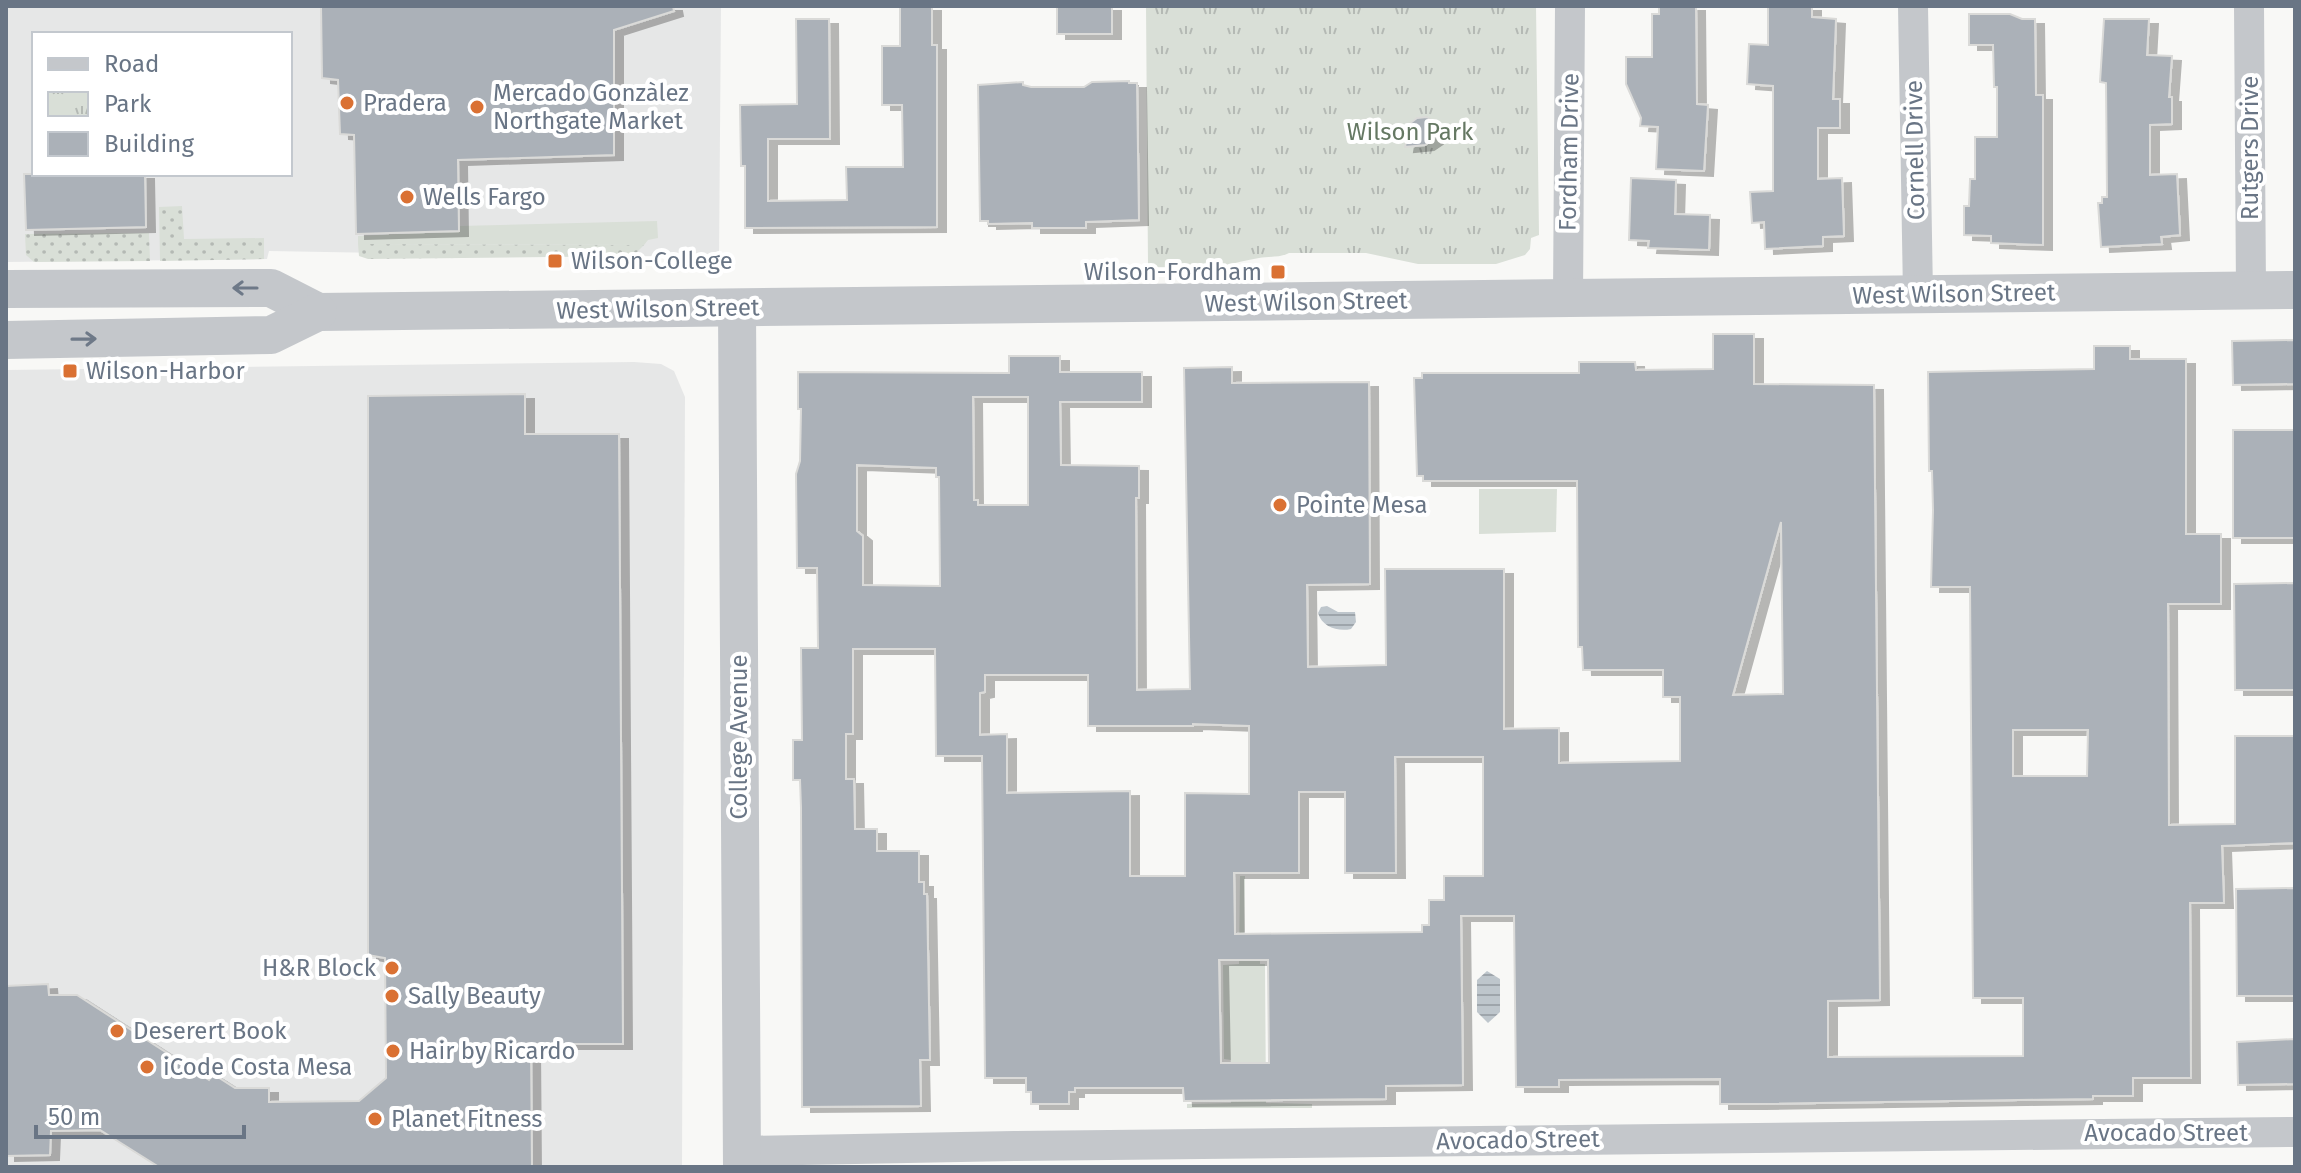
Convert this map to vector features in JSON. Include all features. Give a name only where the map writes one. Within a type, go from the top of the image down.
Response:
[{"type":"street","name":"Fordham Drive","points":[[1568,298],[1570,6]]},
{"type":"street","name":"Cornell Drive","points":[[1913,6],[1918,294]]},
{"type":"street","name":"Rutgers Drive","points":[[2249,6],[2251,291]]},
{"type":"street","name":"West Wilson Street","points":[[6,289],[271,288],[318,312]]},
{"type":"street","name":"West Wilson Street","points":[[6,340],[271,335],[318,312],[2295,290]]},
{"type":"street","name":"College Avenue","points":[[737,308],[742,1159]]},
{"type":"street","name":"Avocado Street","points":[[742,1159],[1014,1146],[2295,1132]]},
{"type":"shaded area","points":[[6,6],[721,6],[719,259],[269,251],[267,259],[6,262]]},
{"type":"shaded area","points":[[661,364],[674,371],[685,397],[682,1167],[6,1167],[6,370]]},
{"type":"shaded area","points":[[1327,606],[1338,612],[1355,612],[1356,622],[1351,629],[1336,629],[1323,622],[1318,613],[1321,607]]},
{"type":"shaded area","points":[[1487,971],[1500,979],[1500,1012],[1488,1023],[1477,1012],[1477,980]]},
{"type":"green space","name":"Wilson Park","points":[[1146,6],[1536,6],[1539,235],[1531,238],[1530,249],[1525,255],[1496,264],[1418,264],[1366,253],[1289,253],[1189,272],[1174,273],[1148,265]]},
{"type":"green space","points":[[182,206],[184,239],[264,238],[264,259],[160,261],[159,207]]},
{"type":"green space","points":[[657,221],[658,238],[648,240],[644,245],[358,244],[358,236],[459,231],[460,226]]},
{"type":"green space","points":[[149,233],[150,261],[34,262],[26,255],[25,234]]},
{"type":"green space","points":[[358,244],[644,245],[633,256],[368,259],[359,256]]},
{"type":"green space","points":[[1479,489],[1557,489],[1556,532],[1479,534]]},
{"type":"green space","points":[[1240,876],[1245,876],[1244,959],[1260,960],[1260,964],[1265,964],[1266,1103],[1312,1104],[1312,1108],[1187,1108],[1187,1104],[1231,1103],[1231,1060],[1224,1059],[1223,965],[1239,964]]},
{"type":"building","name":"Mercado Gonzàlez Northgate Market","points":[[321,6],[673,6],[674,11],[614,30],[614,155],[458,160],[459,231],[356,234],[354,135],[340,134],[338,80],[322,78]]},
{"type":"building","points":[[900,6],[932,6],[932,45],[937,45],[937,227],[745,228],[745,166],[741,166],[740,105],[797,104],[796,19],[829,19],[830,139],[768,139],[768,201],[847,200],[846,167],[903,167],[902,105],[882,105],[882,46],[900,46]]},
{"type":"building","points":[[1057,6],[1112,6],[1112,34],[1057,34]]},
{"type":"building","points":[[1659,6],[1696,6],[1697,104],[1708,105],[1704,171],[1656,169],[1658,127],[1640,126],[1641,118],[1626,84],[1626,57],[1652,57],[1652,14],[1659,14]]},
{"type":"building","points":[[1768,6],[1812,6],[1812,17],[1836,19],[1833,99],[1840,99],[1840,128],[1818,128],[1818,179],[1842,178],[1844,236],[1823,237],[1823,246],[1765,249],[1764,222],[1752,223],[1750,192],[1773,191],[1773,86],[1747,84],[1749,44],[1768,45]]},
{"type":"building","points":[[1969,14],[2010,14],[2022,19],[2035,19],[2036,95],[2043,95],[2043,245],[1991,243],[1991,236],[1964,235],[1964,206],[1969,206],[1970,179],[1975,179],[1975,137],[1997,137],[1993,45],[1969,45]]},
{"type":"building","points":[[2104,19],[2149,19],[2147,55],[2172,56],[2169,97],[2172,97],[2172,124],[2150,125],[2150,175],[2177,174],[2180,235],[2161,237],[2162,244],[2101,247],[2098,203],[2102,203],[2102,197],[2107,197],[2106,83],[2100,82]]},
{"type":"building","points":[[1023,82],[1023,85],[1031,87],[1084,87],[1092,82],[1137,83],[1139,220],[1086,222],[1086,228],[1032,228],[1032,223],[988,224],[988,221],[980,221],[978,85]]},
{"type":"building","points":[[1427,117],[1436,124],[1434,139],[1425,145],[1405,147],[1409,124],[1417,118]]},
{"type":"building","points":[[24,174],[145,176],[146,227],[26,230]]},
{"type":"building","points":[[1631,178],[1676,180],[1675,214],[1710,215],[1709,250],[1648,248],[1649,241],[1629,240]]},
{"type":"building","points":[[1713,334],[1754,334],[1754,384],[1874,385],[1880,1000],[1828,1001],[1828,1057],[2023,1056],[2023,998],[1973,998],[1970,587],[1931,587],[1933,510],[1932,471],[1929,471],[1928,372],[2094,369],[2094,346],[2130,346],[2130,359],[2186,359],[2186,534],[2221,534],[2221,604],[2168,604],[2169,825],[2235,824],[2235,736],[2295,736],[2295,843],[2222,846],[2224,903],[2190,903],[2191,1078],[2133,1078],[2133,1096],[2093,1096],[2093,1099],[1755,1104],[1720,1104],[1720,1079],[1559,1080],[1559,1087],[1516,1087],[1514,916],[1461,916],[1463,1085],[1386,1086],[1386,1099],[1184,1101],[1183,1088],[1075,1088],[1075,1092],[1069,1092],[1069,1104],[1031,1104],[1031,1092],[1026,1092],[1026,1078],[985,1078],[982,756],[936,756],[935,649],[853,649],[853,734],[846,734],[846,779],[854,779],[855,829],[877,829],[877,851],[919,851],[919,882],[924,882],[924,894],[927,894],[930,1060],[920,1060],[921,1106],[802,1107],[801,808],[800,780],[793,780],[793,740],[802,740],[801,648],[818,648],[817,568],[797,568],[796,474],[800,461],[801,409],[798,409],[798,372],[1009,373],[1009,356],[1060,356],[1060,372],[1142,372],[1142,402],[1060,402],[1061,465],[1139,466],[1139,498],[1136,498],[1137,690],[1190,689],[1184,368],[1232,367],[1232,383],[1369,382],[1370,584],[1307,585],[1308,667],[1386,665],[1385,569],[1504,569],[1504,729],[1559,728],[1559,763],[1680,761],[1680,697],[1663,697],[1663,670],[1583,670],[1582,647],[1578,647],[1577,481],[1423,481],[1423,476],[1417,476],[1414,378],[1422,378],[1422,373],[1579,373],[1579,362],[1635,362],[1636,370],[1713,369]],"holes":[[[973,397],[1028,397],[1028,505],[978,505],[978,500],[974,500]],[[857,465],[936,468],[936,477],[939,477],[940,586],[863,585],[863,536],[857,531]],[[1781,522],[1783,694],[1733,695]],[[985,675],[1088,675],[1088,726],[1249,726],[1249,794],[1185,793],[1185,876],[1130,876],[1130,791],[1007,793],[1007,734],[980,735],[980,693],[985,692]],[[2013,730],[2088,730],[2087,776],[2013,776]],[[1395,757],[1483,757],[1483,876],[1444,876],[1444,900],[1429,900],[1429,925],[1422,925],[1422,932],[1235,934],[1234,873],[1299,873],[1299,792],[1345,792],[1345,873],[1396,873]],[[1219,960],[1268,960],[1269,1063],[1221,1063]]]},
{"type":"building","points":[[2295,340],[2295,384],[2233,385],[2232,341]]},
{"type":"building","points":[[525,394],[525,434],[619,434],[623,1044],[531,1044],[532,1167],[159,1167],[100,1130],[51,1131],[50,1155],[6,1156],[6,986],[48,984],[49,995],[77,995],[209,1080],[213,1074],[235,1088],[269,1088],[269,1102],[359,1101],[386,1078],[385,958],[368,955],[368,396]]},
{"type":"building","points":[[2233,430],[2295,430],[2295,538],[2233,538]]},
{"type":"building","points":[[2295,583],[2295,690],[2235,690],[2234,584]]},
{"type":"building","points":[[2295,888],[2295,996],[2237,996],[2236,889]]},
{"type":"building","points":[[2295,1039],[2295,1084],[2238,1085],[2237,1042]]},
{"type":"place","name":"Pradera","points":[[347,103]]},
{"type":"place","name":"Mercado Gonzàlez Northgate Market","points":[[477,107]]},
{"type":"place","name":"Wells Fargo","points":[[407,197]]},
{"type":"place","name":"Wilson-College","points":[[555,261]]},
{"type":"place","name":"Wilson-Fordham","points":[[1278,272]]},
{"type":"place","name":"Wilson-Harbor","points":[[70,371]]},
{"type":"place","name":"Pointe Mesa","points":[[1280,505]]},
{"type":"place","name":"H&R Block","points":[[392,968]]},
{"type":"place","name":"Sally Beauty","points":[[392,996]]},
{"type":"place","name":"Deserert Book","points":[[117,1031]]},
{"type":"place","name":"Hair by Ricardo","points":[[393,1051]]},
{"type":"place","name":"iCode Costa Mesa","points":[[147,1067]]},
{"type":"place","name":"Planet Fitness","points":[[375,1119]]}]
